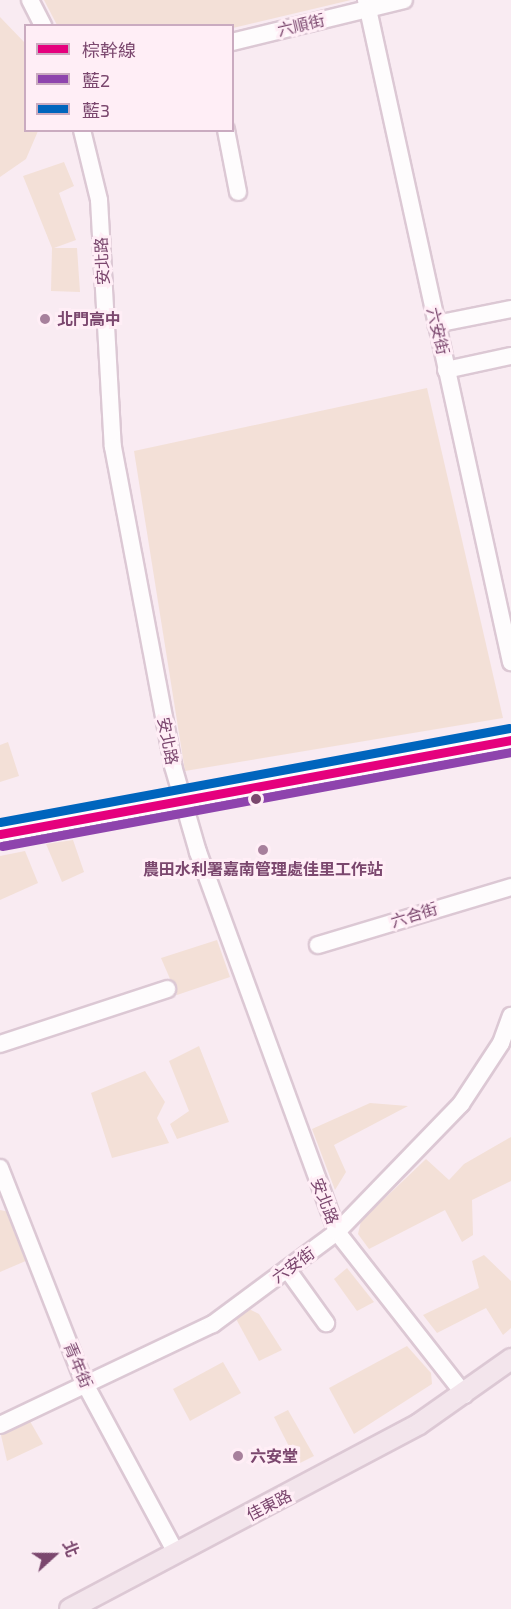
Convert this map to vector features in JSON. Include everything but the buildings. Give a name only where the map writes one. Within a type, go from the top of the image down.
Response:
[{"type":"main road","name":"佳東路","points":[[70,1609],[465,1395],[511,1359]]},
{"type":"street","points":[[30,0],[42,24]]},
{"type":"street","name":"六順街","points":[[234,41],[367,5],[404,0]]},
{"type":"street","name":"六安街","points":[[367,5],[511,662]]},
{"type":"street","name":"安北路","points":[[82,132],[99,201],[113,447],[182,798],[337,1232],[465,1395]]},
{"type":"street","points":[[226,132],[238,192]]},
{"type":"street","points":[[436,324],[511,309]]},
{"type":"street","points":[[446,370],[511,356]]},
{"type":"street","points":[[0,834],[182,798],[511,740]]},
{"type":"street","name":"六合街","points":[[318,945],[511,887]]},
{"type":"street","points":[[0,1044],[167,990]]},
{"type":"street","name":"六安街","points":[[0,1425],[84,1382],[213,1324],[337,1232],[461,1104],[501,1043],[511,1016]]},
{"type":"street","name":"青年街","points":[[0,1168],[6,1202],[84,1382],[176,1553]]},
{"type":"street","points":[[287,1269],[326,1323]]},
{"type":"shaded area","points":[[44,0],[351,0],[234,28],[234,24],[56,24]]},
{"type":"shaded area","points":[[0,17],[24,42],[24,132],[38,132],[26,159],[0,177]]},
{"type":"shaded area","points":[[64,162],[74,186],[59,193],[76,240],[54,248],[77,248],[80,292],[51,291],[52,248],[23,176]]},
{"type":"shaded area","points":[[427,388],[503,718],[185,771],[134,451]]},
{"type":"shaded area","points":[[8,742],[19,776],[0,782],[0,745]]},
{"type":"shaded area","points":[[73,840],[84,872],[62,882],[46,844]]},
{"type":"shaded area","points":[[25,851],[38,883],[0,900],[0,856]]},
{"type":"shaded area","points":[[217,940],[230,977],[177,995],[161,958]]},
{"type":"shaded area","points":[[199,1046],[229,1122],[177,1139],[170,1124],[189,1111],[169,1061]]},
{"type":"shaded area","points":[[145,1071],[165,1102],[157,1118],[169,1143],[112,1158],[91,1093]]},
{"type":"shaded area","points":[[370,1103],[408,1106],[334,1145],[346,1172],[335,1190],[312,1129]]},
{"type":"shaded area","points":[[511,1137],[511,1181],[472,1200],[473,1235],[462,1242],[445,1210],[369,1249],[358,1234],[361,1221],[426,1159],[449,1180],[464,1164]]},
{"type":"shaded area","points":[[0,1210],[10,1212],[28,1260],[0,1272]]},
{"type":"shaded area","points":[[484,1255],[511,1281],[511,1328],[503,1335],[486,1308],[437,1333],[423,1315],[479,1288],[472,1261]]},
{"type":"shaded area","points":[[347,1268],[374,1302],[357,1311],[334,1279]]},
{"type":"shaded area","points":[[249,1309],[259,1314],[282,1350],[259,1361],[235,1317]]},
{"type":"shaded area","points":[[407,1346],[431,1373],[432,1384],[354,1434],[329,1388]]},
{"type":"shaded area","points":[[223,1362],[241,1393],[190,1421],[173,1389]]},
{"type":"shaded area","points":[[288,1410],[314,1456],[298,1464],[274,1417]]},
{"type":"shaded area","points":[[27,1416],[43,1444],[7,1461],[0,1431]]},
{"type":"transit line","name":"藍3","points":[[0,822],[509,728]]},
{"type":"transit line","name":"棕幹線","points":[[0,834],[511,740]]},
{"type":"transit line","name":"藍2","points":[[2,846],[511,752]]},
{"type":"place","name":"北門高中","points":[[45,319]]},
{"type":"place","name":"農田水利署嘉南管理處佳里工作站","points":[[263,850]]},
{"type":"place","name":"六安堂","points":[[238,1456]]}]
